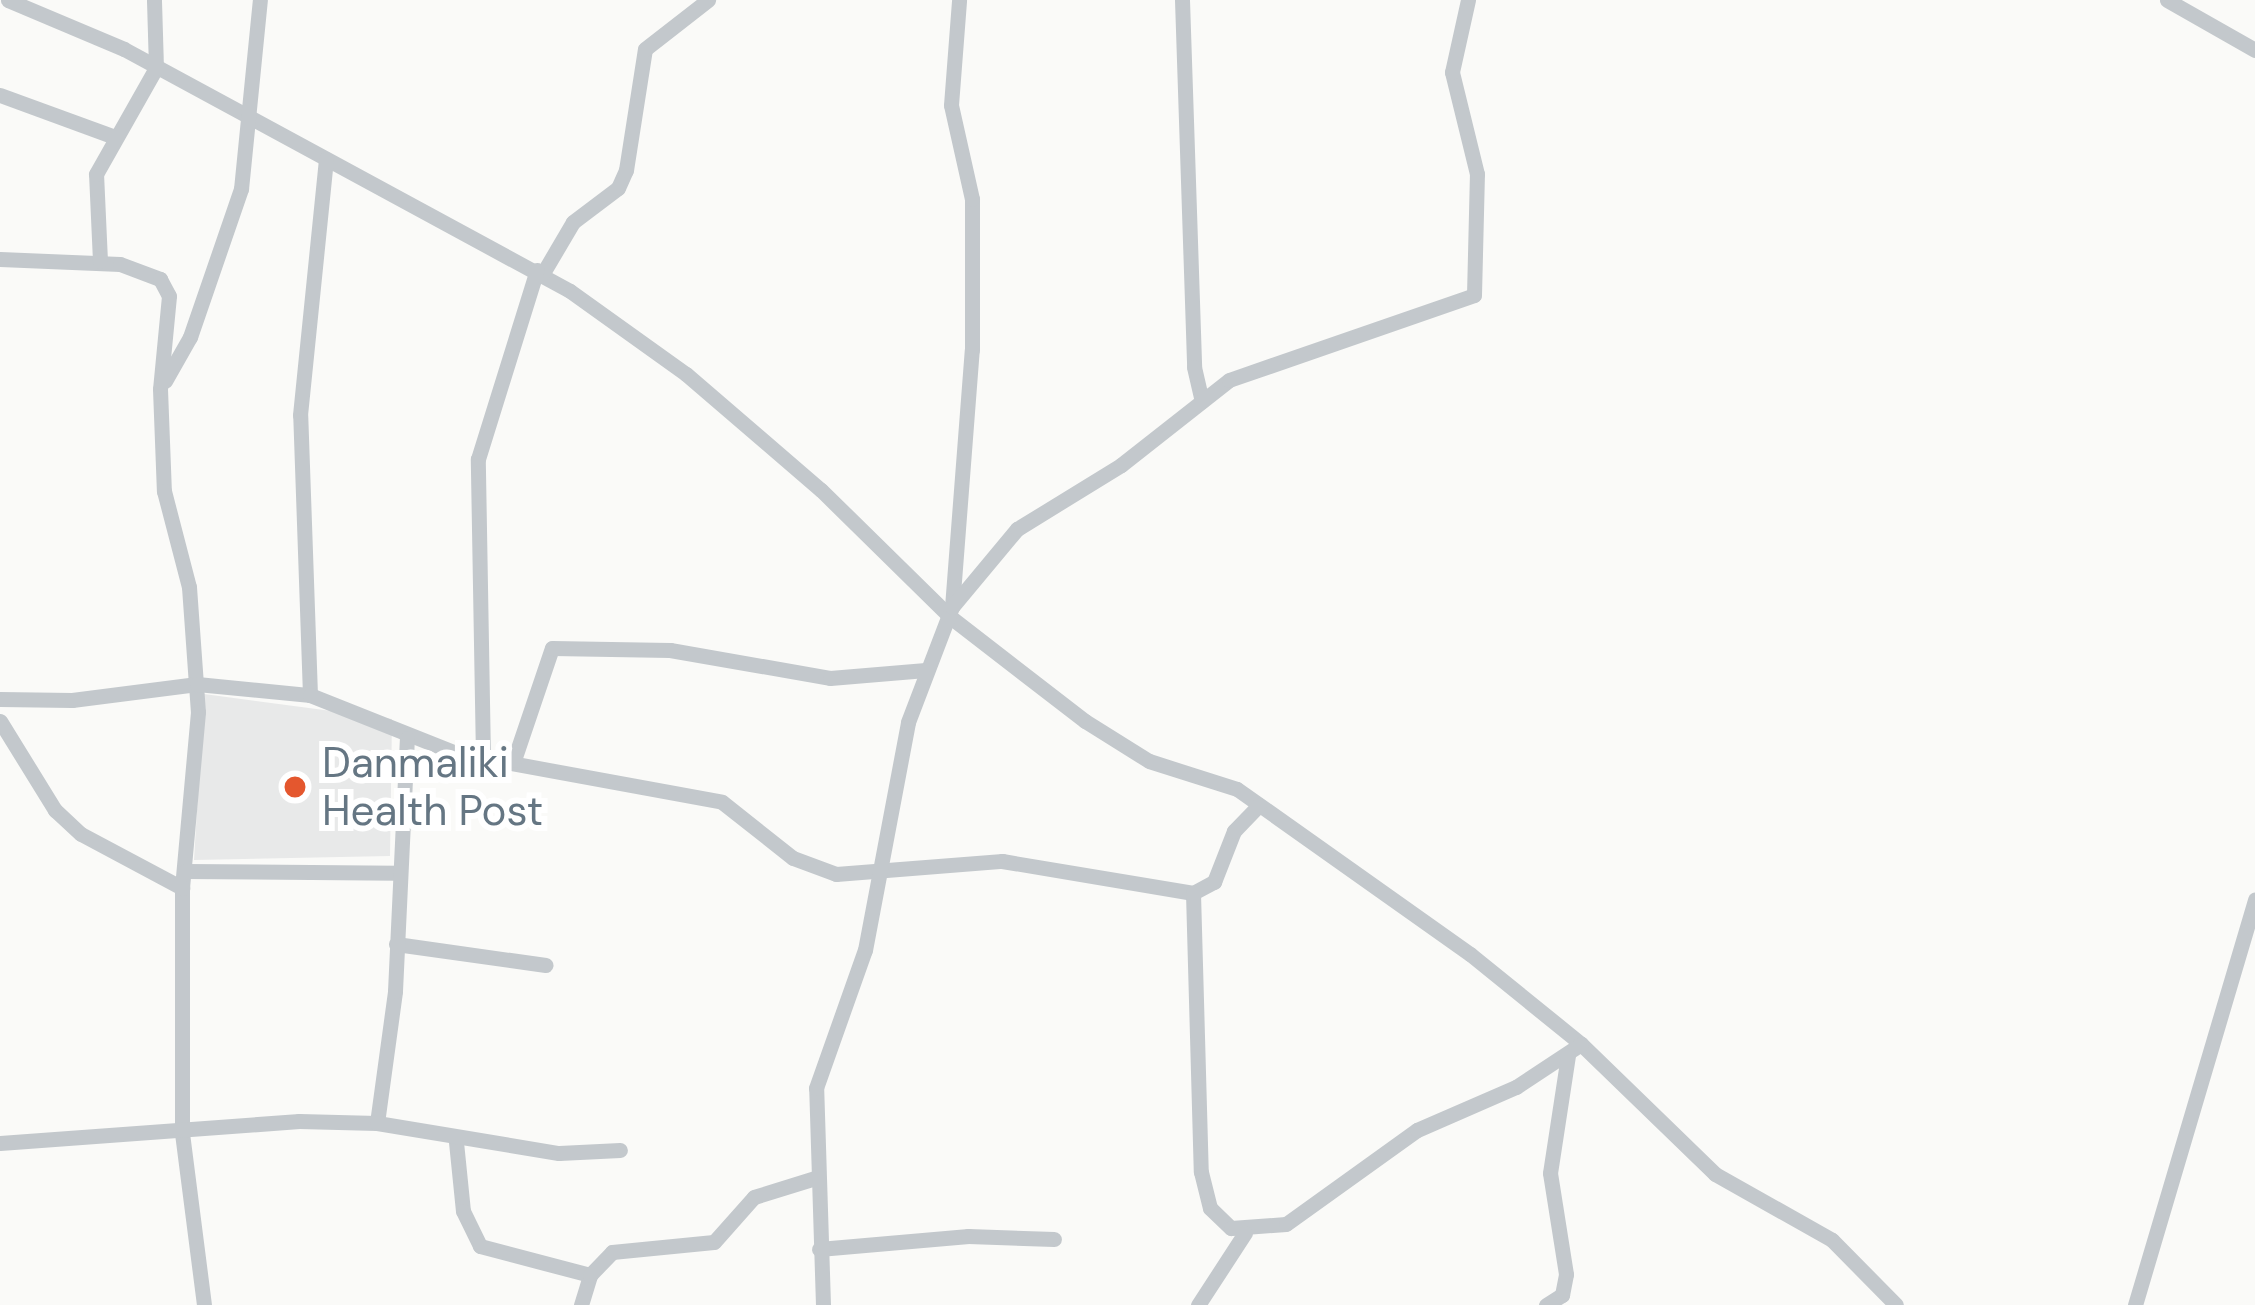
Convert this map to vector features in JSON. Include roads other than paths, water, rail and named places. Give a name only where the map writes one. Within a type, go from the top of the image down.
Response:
[{"type":"street","points":[[8,0],[156,68],[540,271],[686,374],[951,611],[1131,752],[1218,779],[1470,954],[1715,1174],[1832,1240],[1896,1305]]},
{"type":"street","points":[[100,261],[96,174],[112,136],[156,68],[154,0]]},
{"type":"street","points":[[160,389],[190,338],[242,189],[244,116],[260,0]]},
{"type":"street","points":[[483,758],[476,665],[478,459],[540,271],[573,222],[617,188],[626,170],[645,50],[708,0]]},
{"type":"street","points":[[951,611],[973,350],[972,199],[951,105],[959,0]]},
{"type":"street","points":[[1183,0],[1194,367],[1202,401]]},
{"type":"street","points":[[823,1305],[815,1178],[820,1067],[865,950],[908,722],[951,611],[1017,529],[1121,466],[1229,380],[1311,346],[1444,311],[1474,295],[1477,174],[1452,72],[1468,0]]},
{"type":"street","points":[[2167,0],[2255,50]]},
{"type":"street","points":[[0,95],[112,136]]},
{"type":"street","points":[[310,695],[301,373],[326,159]]},
{"type":"street","points":[[0,259],[100,261],[143,271],[165,287],[160,389],[164,491],[189,586],[197,684],[183,879],[182,1133],[204,1305]]},
{"type":"street","points":[[1185,415],[1194,367]]},
{"type":"street","points":[[514,760],[552,648],[670,650],[830,677],[926,670]]},
{"type":"street","points":[[0,699],[72,700],[197,684],[310,695],[380,718],[407,738],[483,758],[514,760],[722,802],[812,868],[877,877],[1002,860],[1193,893],[1214,881],[1234,831],[1259,806]]},
{"type":"street","points":[[0,722],[56,810],[81,834],[183,879],[397,873]]},
{"type":"street","points":[[377,1123],[396,944],[407,738]]},
{"type":"street","points":[[1193,893],[1201,1172],[1215,1217],[1245,1233],[1286,1224],[1417,1130],[1574,1050]]},
{"type":"street","points":[[2135,1305],[2255,899]]},
{"type":"street","points":[[396,944],[546,965]]},
{"type":"street","points":[[1546,1305],[1562,1295],[1566,1274],[1550,1173],[1574,1050]]},
{"type":"street","points":[[0,1143],[377,1123],[456,1142],[592,1156],[620,1150]]},
{"type":"street","points":[[456,1142],[463,1211],[480,1246],[590,1275]]},
{"type":"street","points":[[581,1305],[590,1275],[612,1252],[714,1242],[754,1196],[815,1178]]},
{"type":"street","points":[[1198,1305],[1245,1233]]},
{"type":"street","points":[[819,1249],[968,1236],[1054,1239]]},
{"type":"place","name":"Danmaliki Health Post","points":[[295,787]]}]
